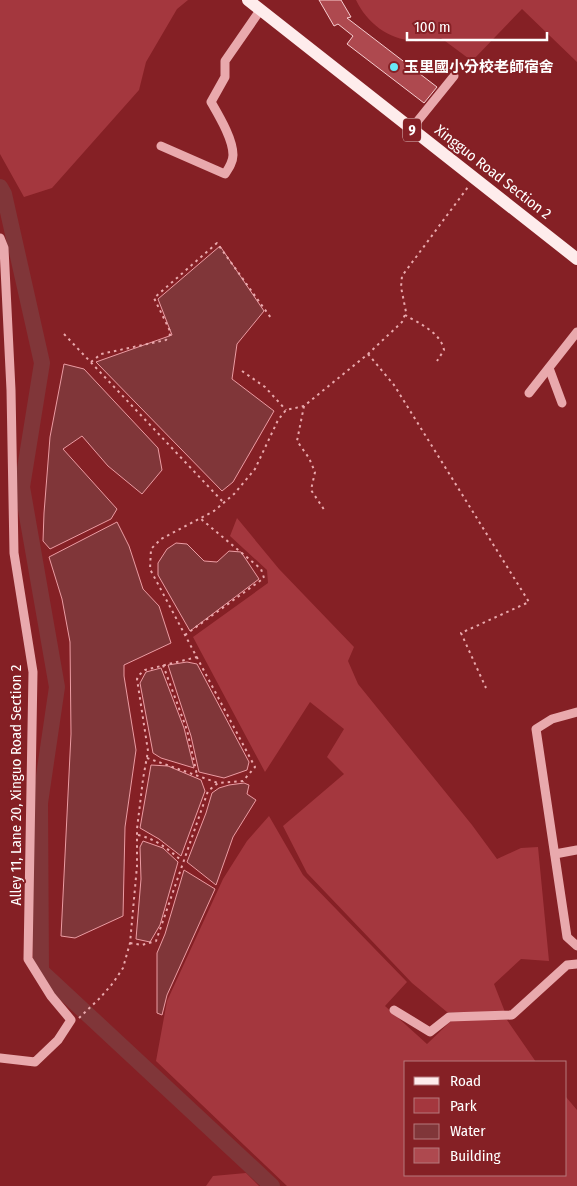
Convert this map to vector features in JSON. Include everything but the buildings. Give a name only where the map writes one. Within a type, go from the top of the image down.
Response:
[{"type":"main road","name":"Xingguo Road Section 2","points":[[248,0],[262,5],[577,248]]},
{"type":"main road","name":"Xingguo Road Section 2","points":[[262,5],[474,178],[577,259]]},
{"type":"lane","points":[[161,146],[225,174],[232,162],[233,154],[224,126],[211,102],[225,77],[225,61],[262,5]]},
{"type":"lane","points":[[416,122],[454,76]]},
{"type":"lane","name":"Alley 11, Lane 20, Xinguo Road Section 2","points":[[0,238],[4,248],[11,390],[14,553],[33,672],[28,958],[70,1020],[58,1040],[35,1062],[0,1058]]},
{"type":"lane","points":[[528,393],[577,332]]},
{"type":"lane","points":[[549,368],[562,403]]},
{"type":"lane","points":[[577,712],[552,719],[536,729],[568,937],[577,946]]},
{"type":"lane","points":[[555,854],[577,850]]},
{"type":"lane","points":[[394,1010],[430,1032],[449,1017],[512,1015],[567,965],[577,964]]},
{"type":"path","points":[[147,758],[218,782],[243,781],[255,766],[150,569],[152,549],[161,539],[214,512],[234,494],[255,469],[278,420],[286,410],[304,406],[368,354],[402,322],[406,312],[401,287],[402,276],[474,178]]},
{"type":"path","points":[[91,362],[101,354],[166,340],[171,333],[154,298],[217,243],[271,318]]},
{"type":"path","points":[[405,315],[429,330],[443,343],[444,350],[437,361]]},
{"type":"path","points":[[64,334],[224,503]]},
{"type":"path","points":[[368,354],[394,386],[529,602],[461,633],[486,688]]},
{"type":"path","points":[[242,371],[265,387],[286,410]]},
{"type":"path","points":[[304,406],[297,441],[309,458],[315,472],[311,490],[325,511]]},
{"type":"path","points":[[185,635],[264,578],[261,569],[200,519]]},
{"type":"path","points":[[81,1018],[113,983],[123,968],[130,943],[137,866],[136,835],[148,751],[137,679],[145,670],[197,657]]},
{"type":"path","points":[[163,665],[187,730],[197,775]]},
{"type":"path","points":[[130,943],[142,945],[156,941],[208,790],[218,782]]},
{"type":"path","points":[[136,835],[148,837],[164,846],[182,861]]},
{"type":"green space","points":[[0,0],[188,0],[177,9],[146,62],[139,90],[52,188],[24,197],[0,154]]},
{"type":"green space","points":[[356,0],[577,0],[577,62],[522,9],[472,61],[441,38],[414,41],[404,40],[387,33],[372,23]]},
{"type":"green space","points":[[237,518],[279,569],[354,647],[348,661],[358,684],[472,825],[497,859],[521,848],[538,847],[549,961],[521,959],[494,984],[505,1012],[447,1012],[412,983],[307,873],[283,826],[344,774],[327,757],[344,729],[310,702],[265,772],[193,637],[268,583],[267,570],[230,536]]},
{"type":"green space","points":[[269,816],[303,875],[407,982],[385,1006],[427,1044],[453,1019],[507,1020],[535,1061],[404,1061],[404,1176],[567,1176],[567,1098],[577,1110],[577,1186],[287,1186],[156,1061],[167,1001],[223,879],[247,841]]},
{"type":"green space","points":[[246,1173],[259,1186],[206,1186],[213,1176]]},
{"type":"water","points":[[220,246],[264,311],[237,344],[232,379],[274,411],[233,482],[222,491],[96,362],[172,335],[158,299]]},
{"type":"water","points":[[64,364],[84,369],[158,448],[162,470],[142,494],[108,466],[82,436],[63,449],[117,509],[111,519],[50,549],[43,541],[44,513],[50,437]]},
{"type":"water","points":[[117,522],[129,546],[143,589],[159,606],[171,643],[124,665],[124,676],[136,750],[125,827],[123,916],[75,938],[61,936],[71,734],[70,642],[62,599],[49,557]]},
{"type":"water","points":[[176,543],[187,544],[204,561],[217,562],[229,551],[241,552],[259,579],[190,631],[158,575],[158,563],[167,549]]},
{"type":"water","points":[[187,662],[197,664],[249,762],[247,770],[224,778],[199,772],[191,736],[168,665]]},
{"type":"water","points":[[161,668],[184,728],[194,768],[161,758],[153,753],[140,683],[146,672]]},
{"type":"water","points":[[151,765],[168,766],[201,780],[205,791],[181,856],[159,839],[140,828]]},
{"type":"water","points":[[244,783],[249,785],[247,794],[256,800],[233,837],[216,885],[187,862],[212,793],[219,788]]},
{"type":"water","points":[[143,841],[163,848],[178,862],[160,925],[150,942],[136,939],[141,879],[140,847]]},
{"type":"water","points":[[184,870],[215,889],[167,995],[162,1015],[157,1013],[157,953],[165,934]]},
{"type":"waterway","points":[[0,187],[4,194],[42,363],[22,487],[57,687],[40,803],[41,971],[272,1186]]},
{"type":"place","name":"玉里國小分校老師宿舍","points":[[394,67]]}]
